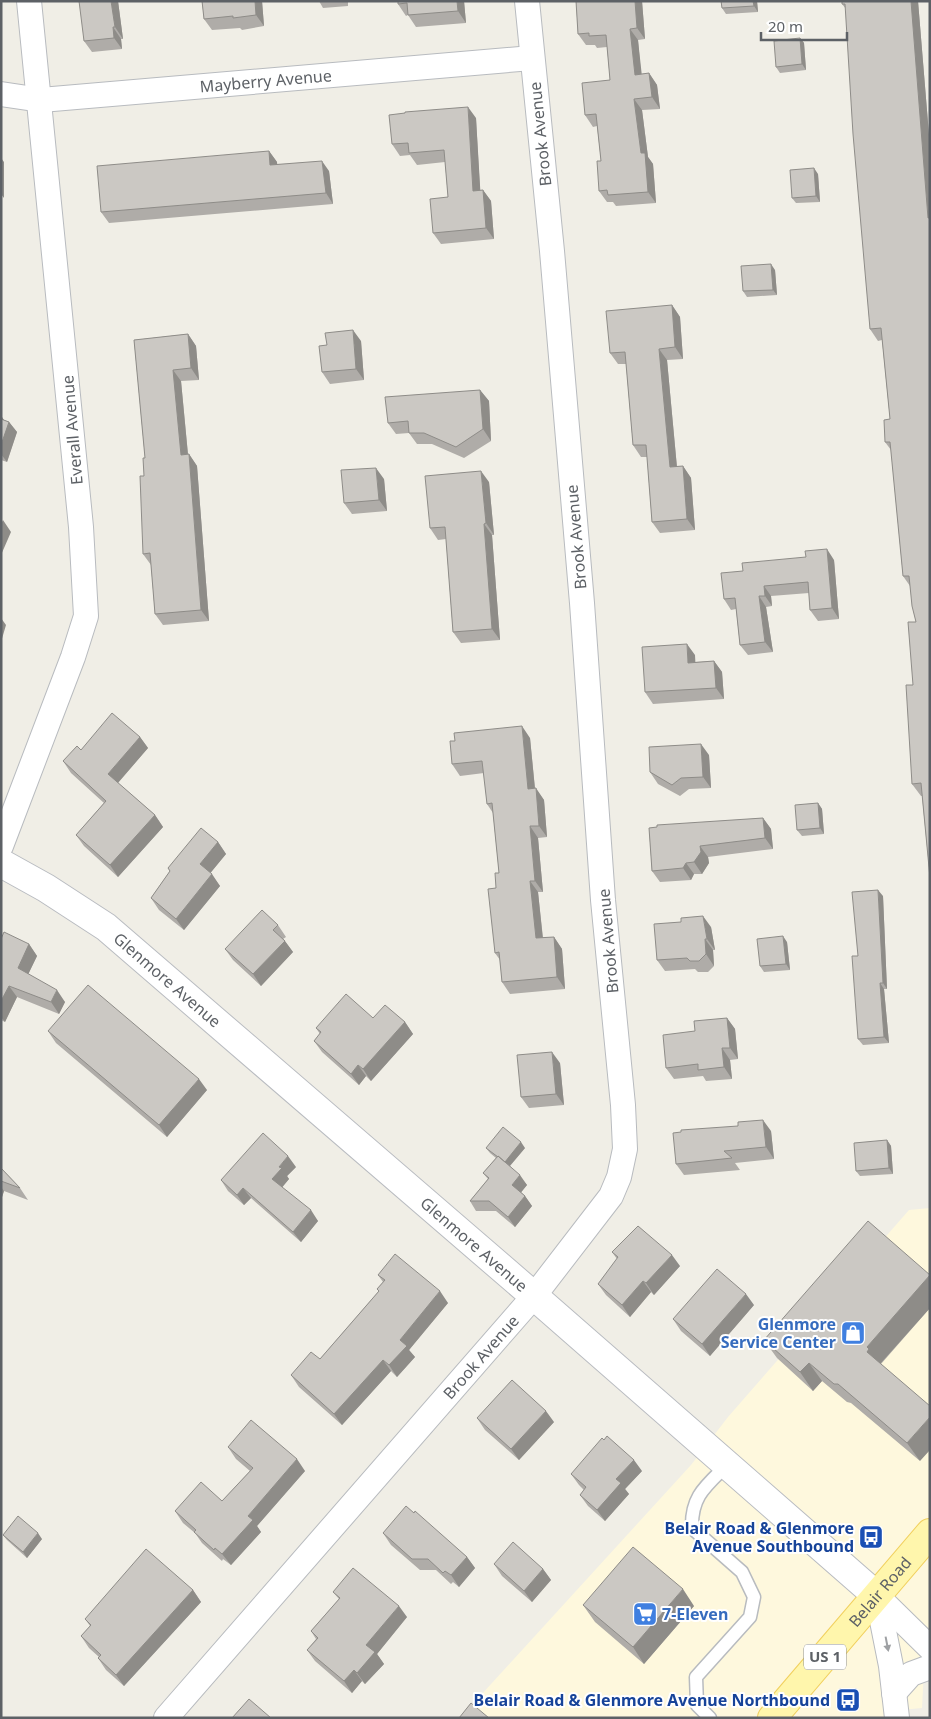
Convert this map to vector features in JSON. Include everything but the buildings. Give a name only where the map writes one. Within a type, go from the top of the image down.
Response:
[{"type":"main road","name":"Belair Road","points":[[772,1718],[930,1533]]},
{"type":"street","name":"Everall Avenue","points":[[1,846],[86,616],[81,527],[29,1]]},
{"type":"street","name":"Brook Avenue","points":[[166,1718],[534,1296],[611,1196],[619,1177],[625,1149],[623,1105],[603,900],[582,603],[552,251],[527,1]]},
{"type":"street","name":"Mayberry Avenue","points":[[1,94],[40,100],[532,58]]},
{"type":"street","name":"Glenmore Avenue","points":[[1,863],[46,888],[106,927],[534,1296],[877,1596],[930,1648]]},
{"type":"street","points":[[877,1596],[897,1718]]},
{"type":"street","points":[[894,1693],[911,1674],[930,1667]]},
{"type":"lane","points":[[710,1718],[698,1705],[696,1677],[750,1617],[754,1597],[742,1572],[692,1528],[691,1510],[704,1489],[727,1465]]},
{"type":"shaded area","points":[[930,1208],[930,1673],[924,1670],[922,1708],[890,1711],[889,1718],[460,1718],[691,1465],[728,1417],[909,1210]]},
{"type":"place","name":"Glenmore Service Center","points":[[853,1333]]},
{"type":"place","name":"Belair Road & Glenmore Avenue Southbound","points":[[871,1537]]},
{"type":"place","name":"7-Eleven","points":[[645,1614]]},
{"type":"place","name":"Belair Road & Glenmore Avenue Northbound","points":[[848,1700]]}]
